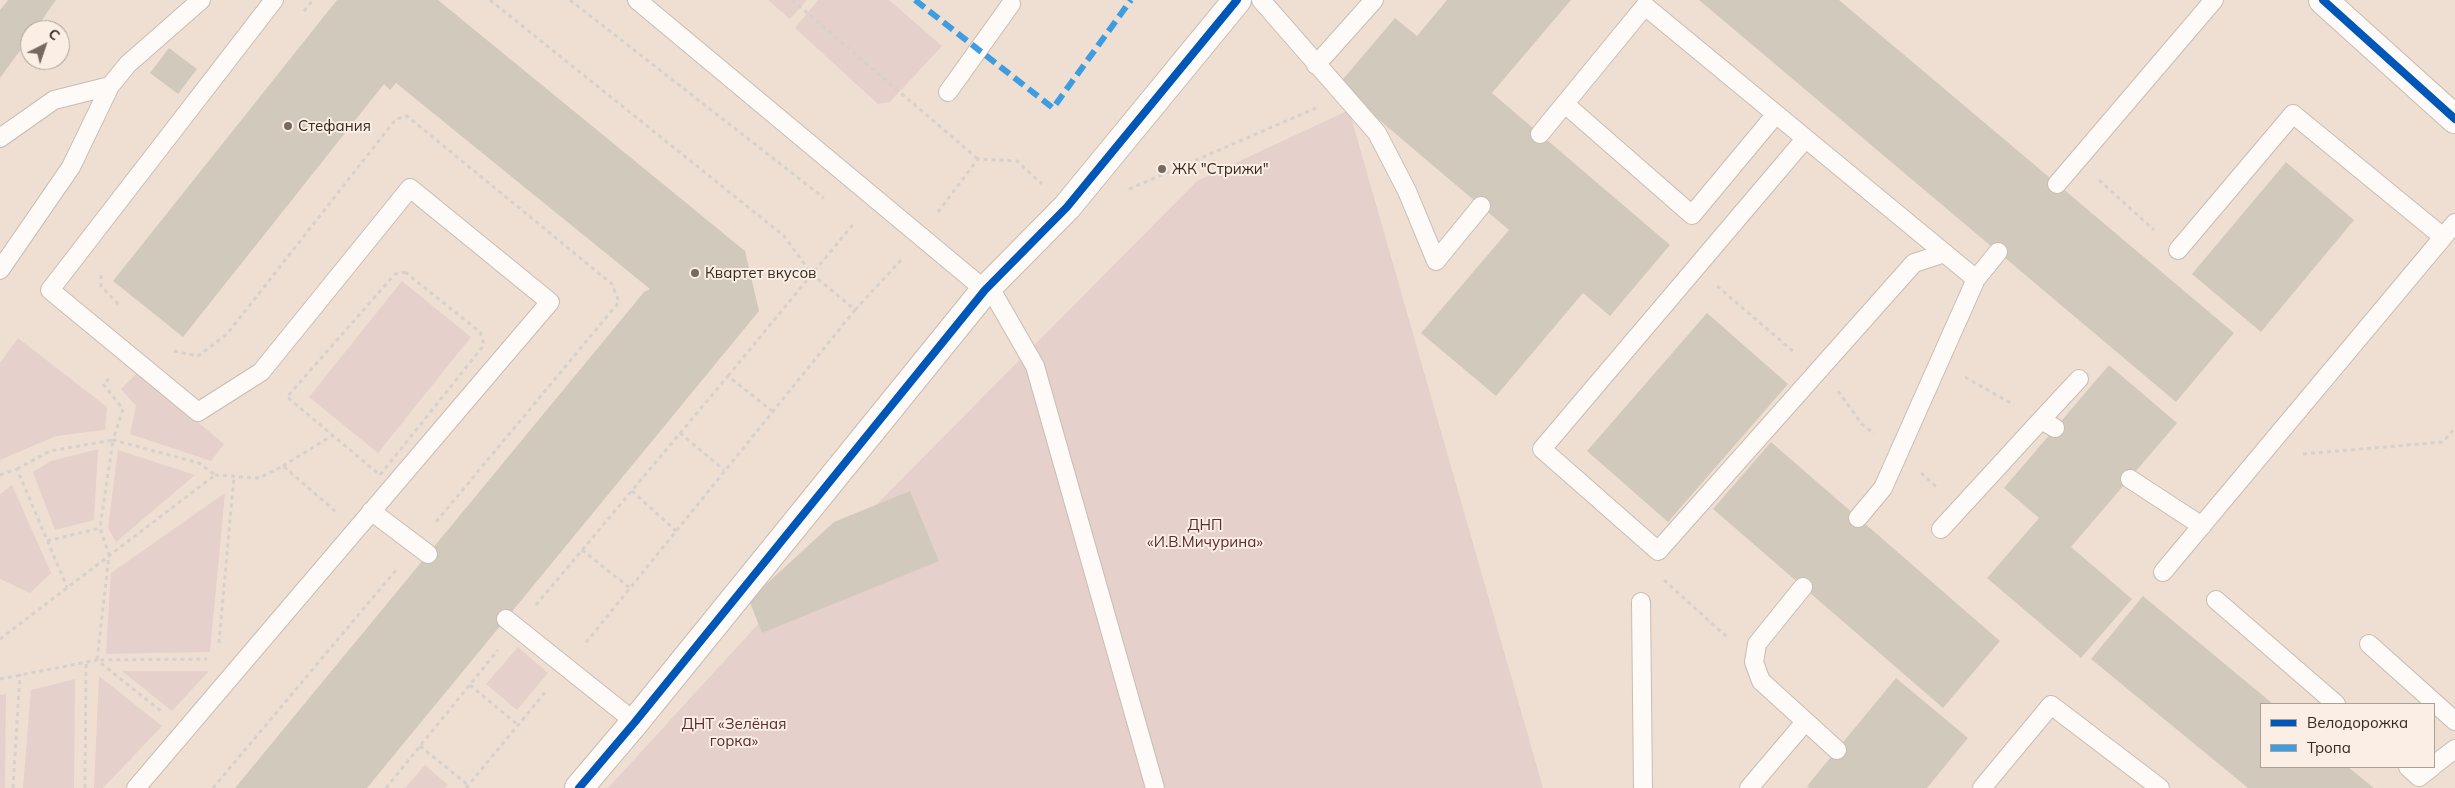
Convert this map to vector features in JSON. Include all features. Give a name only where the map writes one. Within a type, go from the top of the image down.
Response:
[{"type":"street","points":[[579,788],[635,722],[987,288],[1066,206],[1237,0]]},
{"type":"street","points":[[2323,0],[2455,119]]},
{"type":"lane","points":[[0,270],[71,167],[110,86],[128,64],[201,0]]},
{"type":"lane","points":[[136,788],[550,302],[410,188],[261,372],[198,412],[50,290],[274,0]]},
{"type":"lane","points":[[637,0],[987,288],[1035,366],[1155,788]]},
{"type":"lane","points":[[1262,0],[1376,133],[1407,191],[1436,261],[1481,206]]},
{"type":"lane","points":[[1316,65],[1374,0]]},
{"type":"lane","points":[[2057,184],[2214,0]]},
{"type":"lane","points":[[948,92],[1011,1]]},
{"type":"lane","points":[[1540,134],[1642,3],[1976,279]]},
{"type":"lane","points":[[0,138],[54,100],[110,86]]},
{"type":"lane","points":[[1565,104],[1692,215],[1776,114]]},
{"type":"lane","points":[[2178,250],[2293,114],[2443,237]]},
{"type":"lane","points":[[1805,139],[1542,449],[1658,551],[1914,263],[1945,253]]},
{"type":"lane","points":[[2163,572],[2455,223]]},
{"type":"lane","points":[[1858,518],[1882,488],[1976,279],[1998,252]]},
{"type":"lane","points":[[1940,529],[2048,424],[2079,379]]},
{"type":"lane","points":[[2130,479],[2202,526]]},
{"type":"lane","points":[[371,511],[428,554]]},
{"type":"lane","points":[[1803,587],[1758,644],[1754,662],[1761,681],[1837,750]]},
{"type":"lane","points":[[2216,600],[2335,703]]},
{"type":"lane","points":[[1641,602],[1643,788]]},
{"type":"lane","points":[[512,623],[635,722]]},
{"type":"lane","points":[[2369,644],[2435,703]]},
{"type":"lane","points":[[2435,703],[2455,721]]},
{"type":"lane","points":[[1982,788],[2051,705],[2160,788]]},
{"type":"lane","points":[[1749,788],[1804,722]]},
{"type":"lane","points":[[2435,764],[2455,749]]},
{"type":"lane","points":[[2409,768],[2420,777],[2431,768]]},
{"type":"path","points":[[300,16],[312,0]]},
{"type":"path","points":[[490,0],[784,236],[811,273],[855,310]]},
{"type":"path","points":[[792,0],[978,159]]},
{"type":"path","points":[[1127,190],[1319,107]]},
{"type":"path","points":[[168,347],[175,352],[198,356],[227,334],[246,307],[396,119]]},
{"type":"path","points":[[2105,185],[2154,230]]},
{"type":"path","points":[[386,788],[470,684],[512,623],[582,550],[854,222]]},
{"type":"path","points":[[420,746],[467,787],[566,668],[772,410],[855,310],[902,259]]},
{"type":"path","points":[[101,272],[100,286],[126,312]]},
{"type":"path","points":[[405,272],[480,332],[484,345],[380,475],[333,435],[288,397],[395,274],[405,272]]},
{"type":"path","points":[[97,660],[109,555],[100,528],[114,440],[123,409],[104,384],[130,356]]},
{"type":"path","points":[[1939,362],[2016,406]]},
{"type":"path","points":[[728,376],[772,410]]},
{"type":"path","points":[[2259,457],[2443,442],[2455,428]]},
{"type":"path","points":[[680,433],[724,470]]},
{"type":"path","points":[[0,475],[16,469],[50,451],[114,440],[199,463],[215,475],[259,478],[284,466],[333,435]]},
{"type":"path","points":[[284,466],[356,529]]},
{"type":"path","points":[[16,469],[67,588]]},
{"type":"path","points":[[0,638],[215,475]]},
{"type":"path","points":[[218,649],[234,476]]},
{"type":"path","points":[[632,491],[676,531]]},
{"type":"path","points":[[47,541],[100,528]]},
{"type":"path","points":[[582,550],[630,588]]},
{"type":"path","points":[[1658,551],[1657,560],[1664,580],[1754,662]]},
{"type":"path","points":[[0,679],[97,660],[217,659]]},
{"type":"path","points":[[97,660],[185,730]]},
{"type":"path","points":[[85,788],[86,662]]},
{"type":"path","points":[[13,788],[20,674]]},
{"type":"path","points":[[470,684],[518,726]]},
{"type":"green space","points":[[768,0],[807,0],[790,19]]},
{"type":"green space","points":[[818,0],[889,0],[942,46],[890,102],[878,104],[795,28]]},
{"type":"green space","name":"ДНП «И.В.Мичурина»","points":[[1349,110],[1543,788],[608,788],[759,623],[1197,181]]},
{"type":"green space","points":[[402,281],[471,337],[378,453],[309,397]]},
{"type":"green space","points":[[18,338],[107,407],[105,430],[56,436],[0,460],[0,363]]},
{"type":"green space","points":[[138,372],[224,444],[211,461],[130,434],[136,406],[121,389]]},
{"type":"green space","points":[[98,449],[94,520],[55,530],[33,472],[51,461]]},
{"type":"green space","points":[[118,450],[195,475],[116,542],[108,528]]},
{"type":"green space","points":[[12,485],[51,573],[30,593],[0,579],[0,494]]},
{"type":"green space","points":[[225,493],[210,652],[106,654],[111,573]]},
{"type":"green space","points":[[518,647],[548,673],[517,710],[486,684]]},
{"type":"green space","points":[[122,671],[209,671],[172,711]]},
{"type":"green space","points":[[99,676],[162,726],[103,788],[94,788]]},
{"type":"green space","points":[[75,679],[74,788],[23,788],[31,690]]},
{"type":"green space","points":[[6,694],[5,788],[0,788],[0,695]]},
{"type":"green space","points":[[425,765],[448,785],[445,788],[405,788]]},
{"type":"building","points":[[8,0],[56,0],[42,20],[20,20],[20,51],[0,78],[0,10]]},
{"type":"building","points":[[337,0],[438,0],[745,251],[759,311],[367,788],[235,788],[644,292],[650,289],[396,83],[390,90],[384,84],[183,337],[113,281]]},
{"type":"building","points":[[1447,0],[1571,0],[1492,93],[1670,245],[1610,316],[1583,293],[1496,396],[1421,333],[1509,230],[1338,85],[1395,18],[1417,36]]},
{"type":"building","points":[[1699,0],[1839,0],[2234,333],[2176,402]]},
{"type":"building","points":[[169,48],[197,69],[178,94],[150,73]]},
{"type":"building","points":[[2286,162],[2354,220],[2261,332],[2192,274]]},
{"type":"building","points":[[1707,313],[1788,384],[1668,522],[1587,451]]},
{"type":"building","points":[[2109,365],[2177,423],[2071,547],[2132,599],[2081,658],[1987,578],[2039,518],[2004,488]]},
{"type":"building","points":[[1771,442],[2000,641],[1943,708],[1713,509]]},
{"type":"building","points":[[910,491],[939,561],[762,633],[749,600],[834,522]]},
{"type":"building","points":[[2143,596],[2272,703],[2260,703],[2260,768],[2349,768],[2374,788],[2248,788],[2091,659]]},
{"type":"building","points":[[1896,678],[1968,738],[1927,788],[1809,788],[1807,786]]},
{"type":"marked path","points":[[915,0],[1053,108],[1131,0]]},
{"type":"cycle path","points":[[579,788],[635,722],[985,290],[1067,207],[1237,0]]},
{"type":"cycle path","points":[[2323,0],[2455,119]]},
{"type":"place","name":"Стефания","points":[[288,126]]},
{"type":"place","name":"ЖК \"Стрижи\"","points":[[1162,169]]},
{"type":"place","name":"Квартет вкусов","points":[[695,273]]},
{"type":"park label","name":"ДНТ «Зелёная горка»","points":[[734,732]]}]
